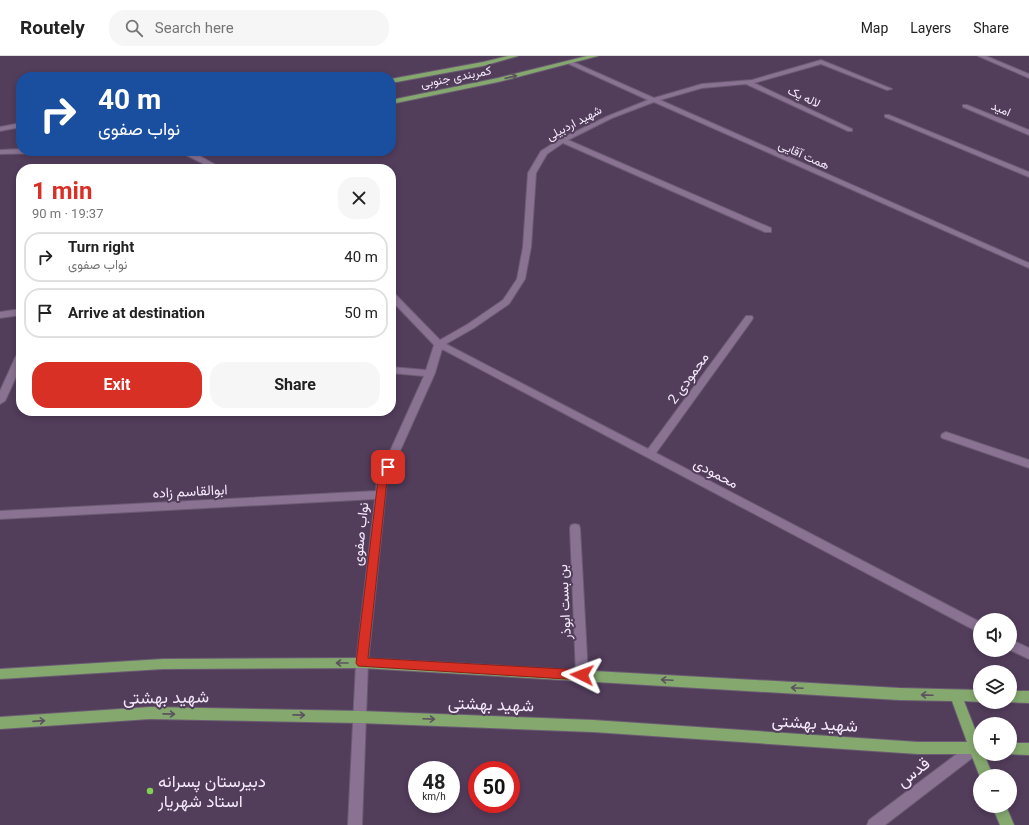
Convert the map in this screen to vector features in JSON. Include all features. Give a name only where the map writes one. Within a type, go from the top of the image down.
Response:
[{"type":"main road","name":"کمربندی جنوبی","points":[[396,80],[484,64],[515,56]]},
{"type":"main road","name":"کمربندی جنوبی","points":[[396,101],[498,80],[595,56]]},
{"type":"main road","points":[[0,674],[162,664],[362,663],[973,696]]},
{"type":"main road","points":[[956,696],[973,738]]},
{"type":"main road","points":[[1017,697],[1029,697]]},
{"type":"main road","name":"شهید بهشتی","points":[[0,723],[150,713],[360,716],[593,726],[918,748],[973,748]]},
{"type":"main road","points":[[1017,749],[1029,749]]},
{"type":"main road","points":[[1002,813],[1007,825]]},
{"type":"street","points":[[981,56],[1029,76]]},
{"type":"street","name":"شهید اردبیلی","points":[[439,344],[471,326],[506,302],[521,279],[528,247],[532,174],[544,153],[562,140],[610,117],[654,100],[702,86],[748,83],[821,62],[889,89]]},
{"type":"street","name":"همت آقایی","points":[[571,63],[1029,266]]},
{"type":"street","name":"لاله یک","points":[[748,83],[850,130]]},
{"type":"street","name":"امید","points":[[965,106],[1029,133]]},
{"type":"street","points":[[887,116],[1029,175]]},
{"type":"street","points":[[0,129],[16,126]]},
{"type":"street","points":[[562,140],[768,230]]},
{"type":"street","points":[[0,152],[16,152]]},
{"type":"street","points":[[197,156],[211,164]]},
{"type":"street","points":[[396,299],[439,344]]},
{"type":"street","points":[[0,314],[16,312]]},
{"type":"street","name":"محمودی 2","points":[[650,455],[749,318]]},
{"type":"street","name":"نواب صفوی","points":[[360,716],[362,663],[382,480],[430,373],[439,344]]},
{"type":"street","name":"محمودی","points":[[439,344],[973,624]]},
{"type":"street","points":[[0,401],[16,367]]},
{"type":"street","points":[[396,370],[430,373]]},
{"type":"street","points":[[946,436],[1029,464]]},
{"type":"street","name":"ابوالقاسم زاده","points":[[0,515],[381,495]]},
{"type":"street","name":"بن بست ابوذر","points":[[576,528],[582,675]]},
{"type":"street","points":[[1017,648],[1029,654]]},
{"type":"street","points":[[355,825],[360,716]]},
{"type":"street","name":"قدس","points":[[874,825],[973,751]]},
{"type":"place","name":"دبیرستان پسرانه استاد شهریار","points":[[150,791]]},
{"type":"route","points":[[388,467],[382,480],[362,663],[582,675]]}]
